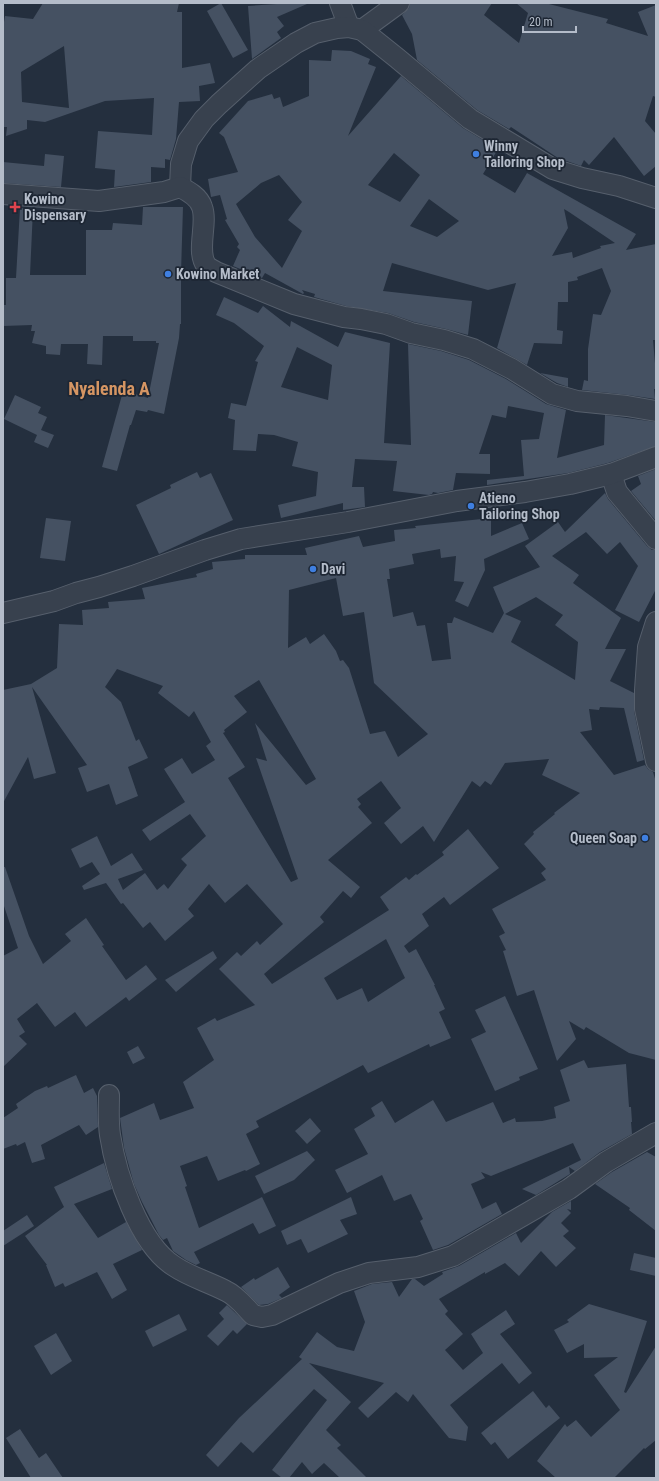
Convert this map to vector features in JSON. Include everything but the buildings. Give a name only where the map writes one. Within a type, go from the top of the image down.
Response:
[{"type":"street","points":[[340,3],[356,28],[397,58],[470,119],[553,169],[582,178],[619,186],[656,198]]},
{"type":"street","points":[[180,187],[181,164],[188,141],[204,119],[258,69],[296,43],[315,33],[337,28],[356,28],[398,3]]},
{"type":"street","points":[[3,194],[99,200],[164,192],[180,187],[193,195],[202,206],[204,219],[202,254],[206,265],[216,272],[294,304],[344,317],[386,324],[411,333],[444,340],[473,349],[512,369],[552,394],[578,401],[656,411]]},
{"type":"street","points":[[3,613],[54,601],[146,572],[205,550],[241,539],[348,522],[457,501],[549,488],[611,474],[656,457]]},
{"type":"street","points":[[611,474],[617,492],[656,539]]},
{"type":"street","points":[[656,622],[648,647],[645,690],[646,709],[656,761]]},
{"type":"street","points":[[109,1095],[109,1134],[120,1178],[136,1219],[153,1246],[161,1256],[174,1267],[228,1291],[243,1304],[253,1316],[272,1316],[339,1283],[369,1273],[418,1267],[453,1256],[569,1189],[606,1162],[656,1133]]},
{"type":"place","name":"Winny Tailoring Shop","points":[[476,154]]},
{"type":"place","name":"Kowino Dispensary","points":[[15,207]]},
{"type":"place","name":"Kowino Market","points":[[168,274]]},
{"type":"place","name":"Atieno Tailoring Shop","points":[[471,506]]},
{"type":"place","name":"Davi","points":[[313,569]]},
{"type":"place","name":"Queen Soap","points":[[645,838]]},
{"type":"district","name":"Nyalenda A","points":[[109,389]]}]
